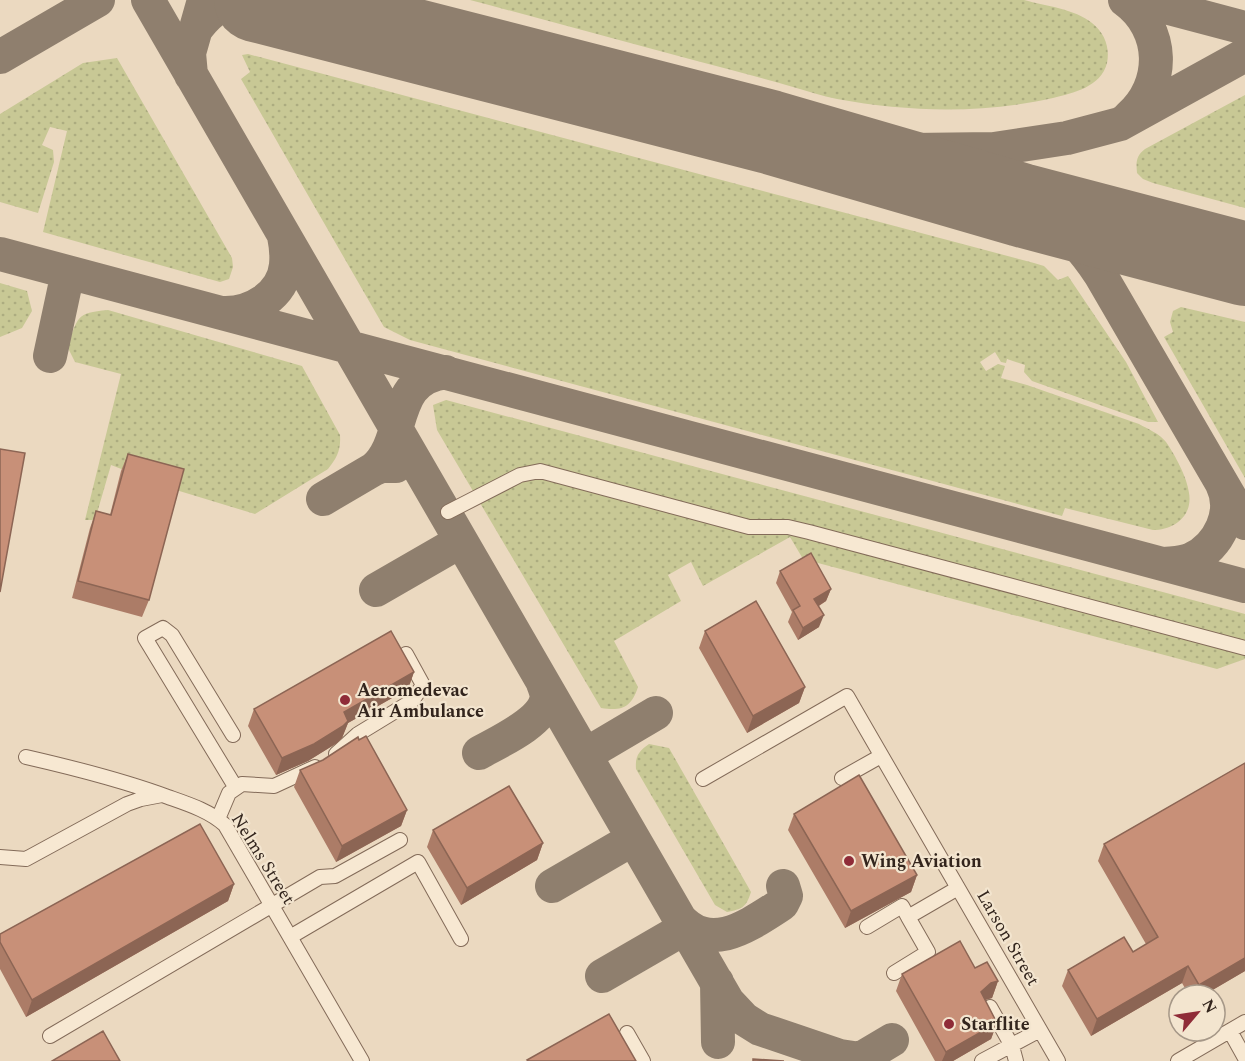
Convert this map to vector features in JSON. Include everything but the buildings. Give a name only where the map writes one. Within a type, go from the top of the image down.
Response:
[{"type":"street","points":[[448,512],[520,475],[540,471],[748,527],[788,527],[809,532],[1245,648]]},
{"type":"street","points":[[233,735],[172,635],[163,628],[145,638],[236,788]]},
{"type":"street","points":[[218,819],[229,793],[242,784],[274,786],[312,769],[343,750],[358,734],[412,701],[423,685],[406,654]]},
{"type":"street","name":"Larson Street","points":[[703,779],[847,696],[1058,1061]]},
{"type":"street","points":[[842,778],[881,756]]},
{"type":"street","name":"Nelms Street","points":[[26,757],[123,781],[164,795],[204,811],[225,825],[362,1061]]},
{"type":"street","points":[[0,857],[26,859],[127,804],[141,798],[164,795]]},
{"type":"street","points":[[50,1036],[320,877],[335,876],[400,840]]},
{"type":"street","points":[[291,937],[418,862],[461,939]]},
{"type":"street","points":[[908,917],[958,888]]},
{"type":"street","points":[[867,927],[902,906],[928,952],[894,973]]},
{"type":"street","points":[[990,1007],[1012,1046],[1016,1061]]},
{"type":"street","points":[[1178,1061],[1245,1022]]},
{"type":"street","points":[[982,1061],[1041,1030]]},
{"type":"street","points":[[1230,1031],[1245,1058]]},
{"type":"street","points":[[627,1033],[644,1061]]},
{"type":"green space","points":[[470,0],[1024,0],[1069,11],[1085,18],[1103,36],[1108,57],[1104,71],[1093,83],[1077,91],[1053,98],[972,109],[891,107],[837,99]]},
{"type":"green space","points":[[248,54],[1034,263],[1044,266],[1058,280],[1068,276],[1126,362],[1158,422],[1148,422],[1032,381],[1024,372],[1025,365],[1007,359],[1006,363],[1001,362],[995,352],[980,362],[986,371],[998,364],[1005,366],[1001,378],[1139,424],[1157,434],[1166,442],[1177,460],[1188,487],[1189,501],[1185,515],[1175,524],[1153,530],[1065,508],[1062,516],[410,340],[384,327],[241,79],[250,72],[242,55]]},
{"type":"green space","points":[[117,58],[232,258],[233,267],[229,279],[220,282],[43,232],[67,131],[50,127],[42,145],[53,150],[54,162],[38,213],[0,202],[0,114],[83,63]]},
{"type":"green space","points":[[1245,95],[1245,208],[1153,183],[1143,179],[1137,173],[1137,160],[1145,149]]},
{"type":"green space","points":[[0,283],[27,291],[32,311],[22,328],[0,337]]},
{"type":"green space","points":[[1181,307],[1245,322],[1245,478],[1164,337],[1173,332],[1170,322],[1173,311]]},
{"type":"green space","points":[[108,310],[302,366],[340,435],[338,454],[334,461],[328,469],[255,514],[176,490],[111,465],[95,520],[85,520],[121,374],[75,362],[67,346],[80,318],[89,313]]},
{"type":"green space","points":[[446,400],[1245,614],[1245,659],[1217,669],[803,559],[790,537],[703,586],[691,562],[668,575],[681,601],[614,641],[638,687],[632,700],[620,708],[601,708],[437,430],[433,405]]},
{"type":"green space","points":[[649,744],[669,748],[751,892],[745,905],[740,909],[727,912],[715,905],[636,769],[638,754]]},
{"type":"taxiway","points":[[0,57],[98,0]]},
{"type":"taxiway","points":[[148,0],[728,1002],[744,1019],[760,1029],[840,1056],[860,1059],[892,1040]]},
{"type":"taxiway","points":[[191,75],[189,53],[204,0]]},
{"type":"taxiway","points":[[194,32],[213,11],[239,0]]},
{"type":"taxiway","points":[[251,0],[285,8]]},
{"type":"taxiway","points":[[1125,0],[1148,26],[1154,41],[1156,57],[1155,74],[1150,89],[1141,104],[1129,117]]},
{"type":"taxiway","points":[[1139,0],[1245,28]]},
{"type":"taxiway","points":[[770,132],[911,150],[994,149],[1067,138],[1120,124],[1245,55]]},
{"type":"taxiway","points":[[1021,205],[1066,233],[1091,261],[1245,523]]},
{"type":"taxiway","points":[[223,313],[254,306],[264,301],[279,286],[286,265],[284,236]]},
{"type":"taxiway","points":[[0,254],[1245,586]]},
{"type":"taxiway","points":[[50,356],[68,272]]},
{"type":"taxiway","points":[[374,469],[384,457],[391,443],[401,412],[415,386],[428,377],[446,372]]},
{"type":"taxiway","points":[[323,499],[374,469],[381,466],[396,466]]},
{"type":"taxiway","points":[[1165,564],[1192,559],[1210,546],[1217,537],[1226,517],[1226,495],[1222,484]]},
{"type":"taxiway","points":[[376,590],[461,541]]},
{"type":"taxiway","points":[[479,753],[517,732],[536,717],[547,699],[543,683]]},
{"type":"taxiway","points":[[585,755],[656,713]]},
{"type":"taxiway","points":[[552,886],[633,839]]},
{"type":"taxiway","points":[[679,918],[691,929],[704,934],[717,935],[730,932],[782,904],[786,896],[783,886]]},
{"type":"taxiway","points":[[602,976],[685,928]]},
{"type":"taxiway","points":[[717,982],[718,1042]]},
{"type":"runway","points":[[256,0],[770,132],[1021,205],[1245,264]]},
{"type":"place","name":"Aeromedevac Air Ambulance","points":[[345,700]]},
{"type":"place","name":"Wing Aviation","points":[[849,861]]},
{"type":"place","name":"Starflite","points":[[949,1024]]}]
